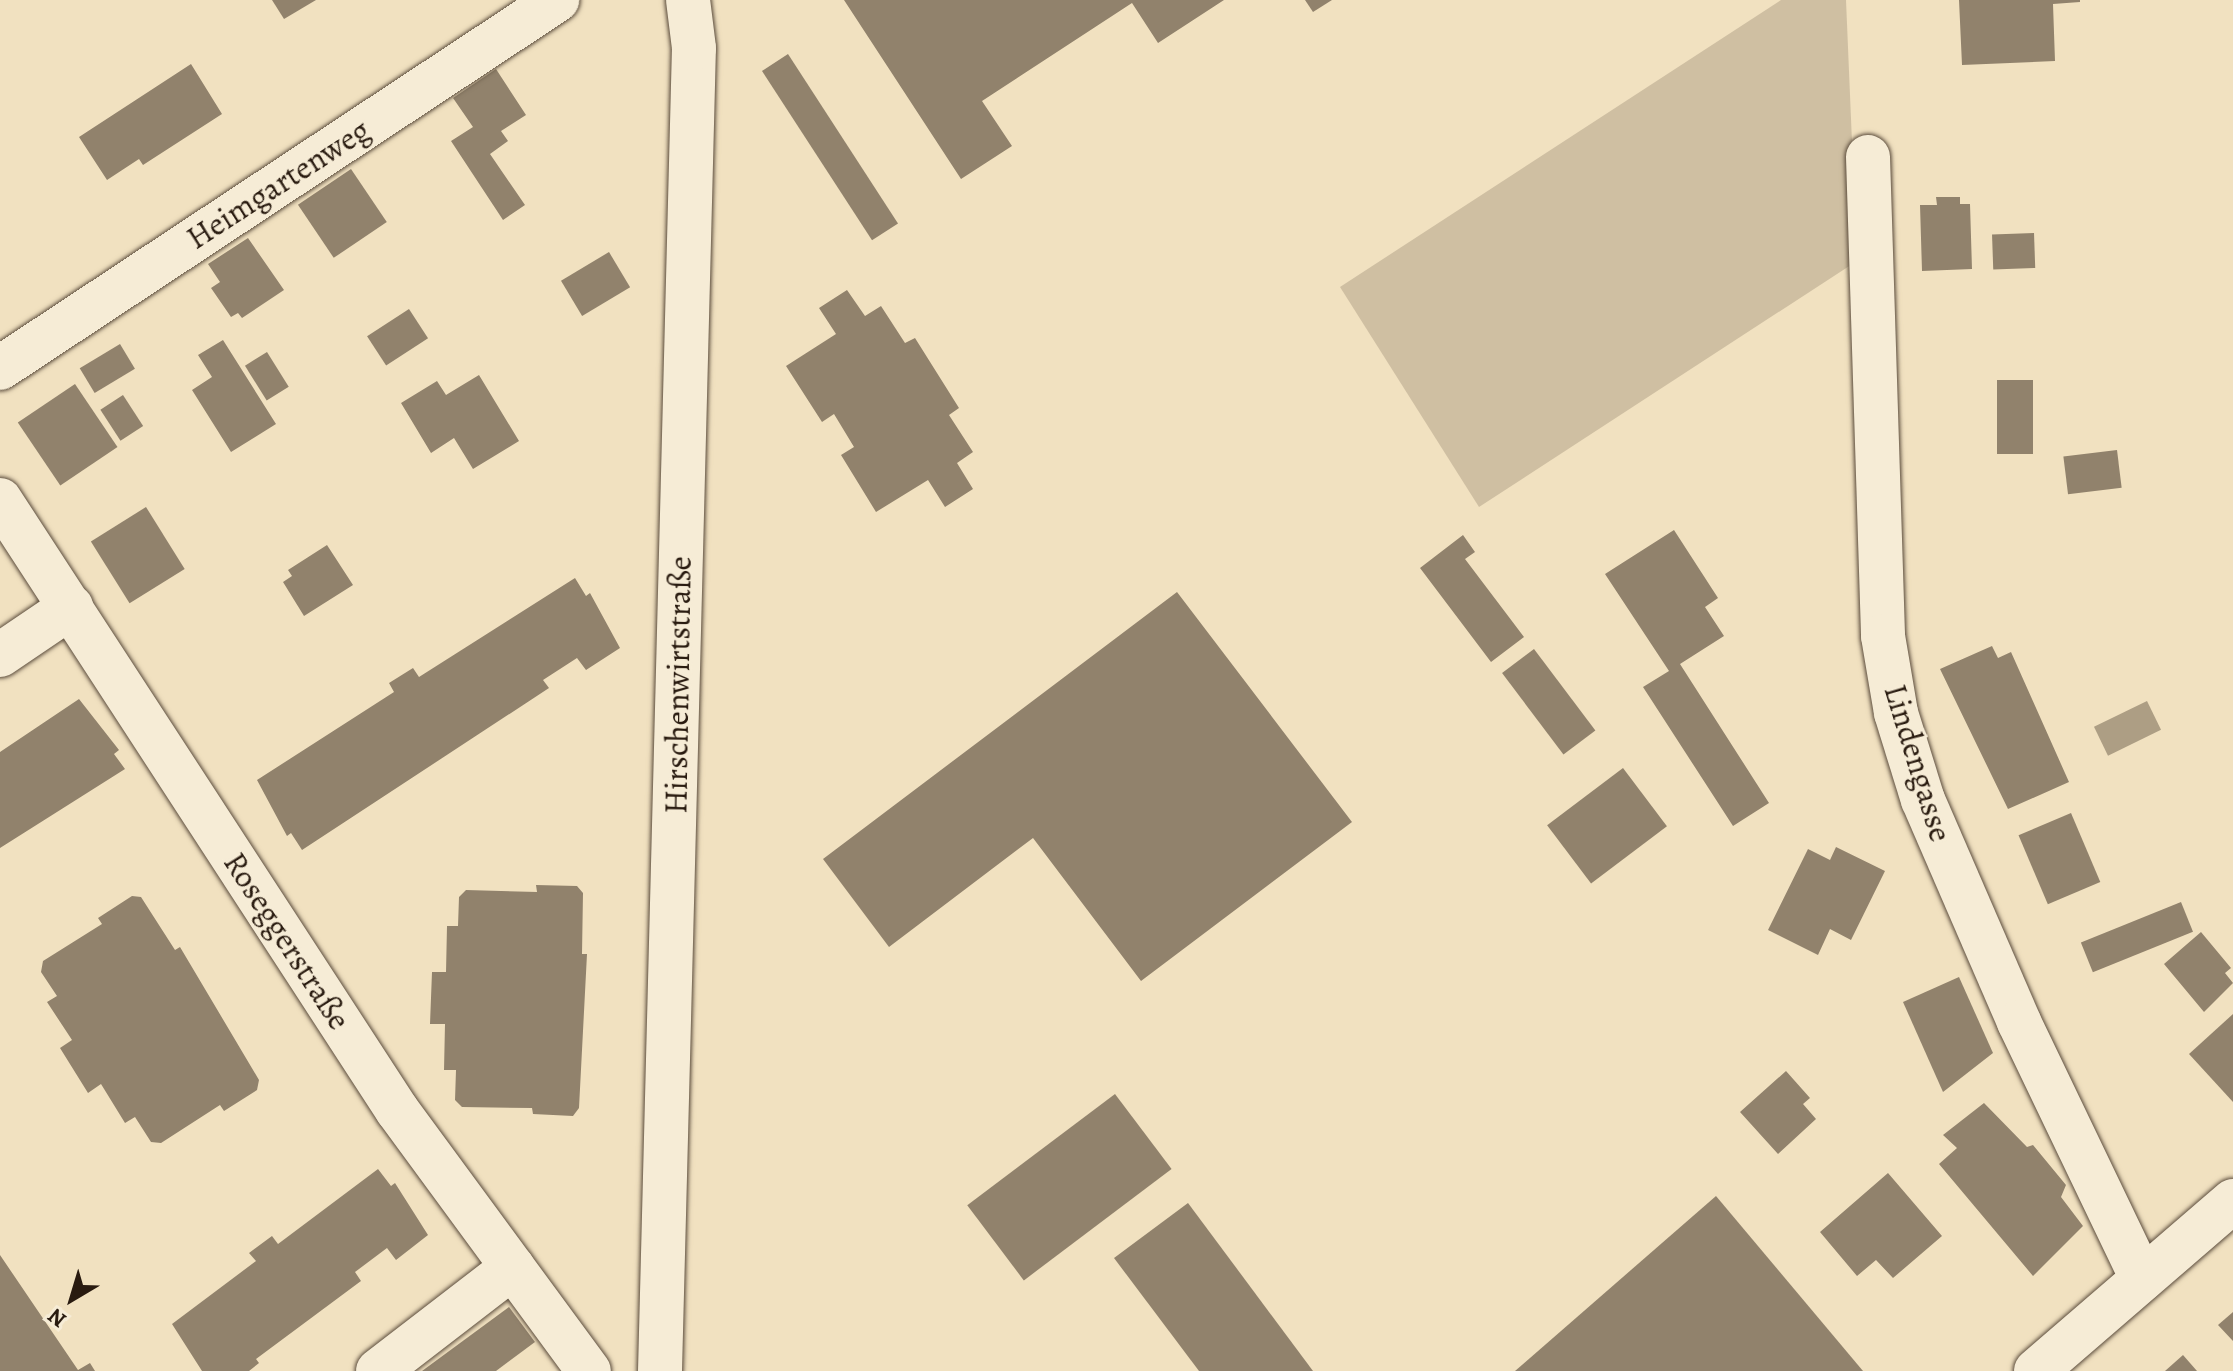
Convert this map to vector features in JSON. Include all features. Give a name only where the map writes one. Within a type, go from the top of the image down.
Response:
[{"type":"street","name":"Heimgartenweg","points":[[0,368],[557,0]]},
{"type":"street","name":"Hirschenwirtstraße","points":[[660,1371],[694,48],[688,0]]},
{"type":"street","name":"Lindengasse","points":[[1868,157],[1883,636],[1896,713],[1923,800],[2013,1008],[2142,1279]]},
{"type":"street","name":"Roseggerstraße","points":[[0,500],[397,1110],[589,1371]]},
{"type":"street","points":[[0,655],[71,607]]},
{"type":"street","points":[[2036,1371],[2233,1201]]},
{"type":"street","points":[[378,1371],[513,1267]]},
{"type":"shaded area","points":[[1781,0],[1846,0],[1857,261],[1479,507],[1340,287]]},
{"type":"shaded area","points":[[2147,701],[2161,730],[2108,756],[2094,727]]},
{"type":"building","points":[[272,0],[316,0],[284,19]]},
{"type":"building","points":[[844,0],[1224,0],[1158,43],[1132,3],[982,101],[1012,146],[961,179]]},
{"type":"building","points":[[1305,0],[1332,0],[1313,12]]},
{"type":"building","points":[[1959,0],[2080,2],[2053,4],[2055,61],[1962,65]]},
{"type":"building","points":[[788,54],[898,223],[872,240],[762,71]]},
{"type":"building","points":[[191,64],[222,114],[143,165],[139,159],[107,180],[79,137]]},
{"type":"building","points":[[496,69],[526,115],[501,131],[508,141],[490,154],[525,205],[503,220],[451,141],[473,127],[453,98]]},
{"type":"building","points":[[351,169],[387,222],[334,258],[298,205]]},
{"type":"building","points":[[1936,197],[1960,197],[1960,204],[1970,204],[1972,269],[1922,271],[1920,205],[1937,205]]},
{"type":"building","points":[[2034,233],[2035,268],[1993,269],[1992,234]]},
{"type":"building","points":[[248,238],[284,290],[242,318],[238,313],[231,317],[211,288],[220,282],[208,264]]},
{"type":"building","points":[[609,252],[630,287],[582,316],[561,281]]},
{"type":"building","points":[[847,290],[865,316],[881,306],[905,343],[915,338],[959,408],[949,415],[973,452],[957,463],[973,489],[945,507],[928,480],[876,512],[841,455],[854,447],[834,414],[822,422],[786,366],[836,334],[819,308]]},
{"type":"building","points":[[409,309],[428,338],[386,366],[367,336]]},
{"type":"building","points":[[223,340],[276,424],[231,452],[192,390],[212,377],[198,355]]},
{"type":"building","points":[[120,344],[135,369],[95,393],[80,368]]},
{"type":"building","points":[[267,352],[289,387],[267,401],[245,366]]},
{"type":"building","points":[[479,375],[519,441],[473,469],[454,438],[431,453],[401,403],[437,381],[446,395]]},
{"type":"building","points":[[1997,380],[2033,380],[2033,454],[1997,454]]},
{"type":"building","points":[[75,384],[117,447],[60,486],[18,423]]},
{"type":"building","points":[[123,395],[143,426],[121,441],[100,410]]},
{"type":"building","points":[[2117,450],[2122,488],[2068,494],[2063,457]]},
{"type":"building","points":[[146,507],[185,569],[130,603],[91,541]]},
{"type":"building","points":[[1674,530],[1718,598],[1705,607],[1724,636],[1680,664],[1769,803],[1733,826],[1643,687],[1669,671],[1605,574]]},
{"type":"building","points":[[1463,535],[1475,552],[1465,559],[1524,637],[1491,662],[1420,568]]},
{"type":"building","points":[[327,545],[353,585],[304,616],[283,582],[292,576],[288,570]]},
{"type":"building","points":[[575,578],[586,596],[590,593],[620,648],[586,670],[577,658],[543,680],[549,688],[302,850],[291,833],[287,836],[257,780],[394,692],[389,683],[413,668],[419,677]]},
{"type":"building","points":[[1177,592],[1352,822],[1141,981],[1033,838],[889,947],[823,859]]},
{"type":"building","points":[[1992,646],[1998,658],[2011,652],[2069,782],[2008,809],[1940,669]]},
{"type":"building","points":[[1534,649],[1595,730],[1563,755],[1502,673]]},
{"type":"building","points":[[79,699],[119,750],[114,754],[125,769],[0,848],[0,752]]},
{"type":"building","points":[[1623,768],[1667,826],[1591,883],[1547,825]]},
{"type":"building","points":[[2071,813],[2100,882],[2048,904],[2019,835]]},
{"type":"building","points":[[1836,847],[1885,871],[1851,940],[1830,929],[1818,955],[1768,930],[1808,849],[1830,860]]},
{"type":"building","points":[[536,885],[577,886],[583,893],[582,954],[587,954],[579,1108],[573,1116],[533,1114],[532,1108],[462,1107],[455,1100],[456,1070],[444,1070],[445,1024],[430,1024],[432,972],[446,972],[447,926],[458,926],[459,897],[466,890],[537,892]]},
{"type":"building","points":[[132,896],[141,897],[175,950],[180,947],[259,1080],[257,1090],[224,1111],[220,1105],[161,1143],[151,1142],[135,1117],[125,1123],[101,1084],[88,1093],[60,1048],[72,1040],[47,1002],[57,996],[41,972],[43,961],[102,924],[98,918]]},
{"type":"building","points":[[2181,902],[2193,932],[2093,972],[2081,942]]},
{"type":"building","points":[[2201,932],[2231,968],[2225,973],[2233,983],[2204,1012],[2164,964]]},
{"type":"building","points":[[1959,977],[1993,1053],[1943,1092],[1903,1002]]},
{"type":"building","points":[[2233,1014],[2233,1102],[2189,1054]]},
{"type":"building","points":[[1786,1071],[1810,1098],[1803,1104],[1816,1119],[1778,1154],[1740,1112]]},
{"type":"building","points":[[1115,1094],[1172,1169],[1024,1280],[967,1205]]},
{"type":"building","points":[[1984,1103],[2027,1147],[2033,1145],[2066,1185],[2061,1197],[2083,1226],[2033,1276],[1939,1164],[1957,1148],[1943,1135]]},
{"type":"building","points":[[378,1169],[391,1186],[395,1183],[428,1235],[396,1260],[387,1248],[355,1272],[361,1281],[256,1359],[259,1363],[249,1371],[202,1371],[172,1324],[256,1261],[249,1253],[272,1236],[278,1244]]},
{"type":"building","points":[[1888,1173],[1942,1236],[1893,1278],[1876,1260],[1857,1276],[1820,1232]]},
{"type":"building","points":[[1716,1196],[1863,1371],[1515,1371]]},
{"type":"building","points":[[1188,1203],[1313,1371],[1199,1371],[1114,1258]]},
{"type":"building","points":[[0,1255],[78,1370],[90,1363],[95,1371],[0,1371]]},
{"type":"building","points":[[509,1307],[535,1342],[496,1371],[422,1371]]},
{"type":"building","points":[[2233,1312],[2233,1341],[2218,1325]]},
{"type":"building","points":[[2183,1355],[2197,1371],[2165,1371]]}]
